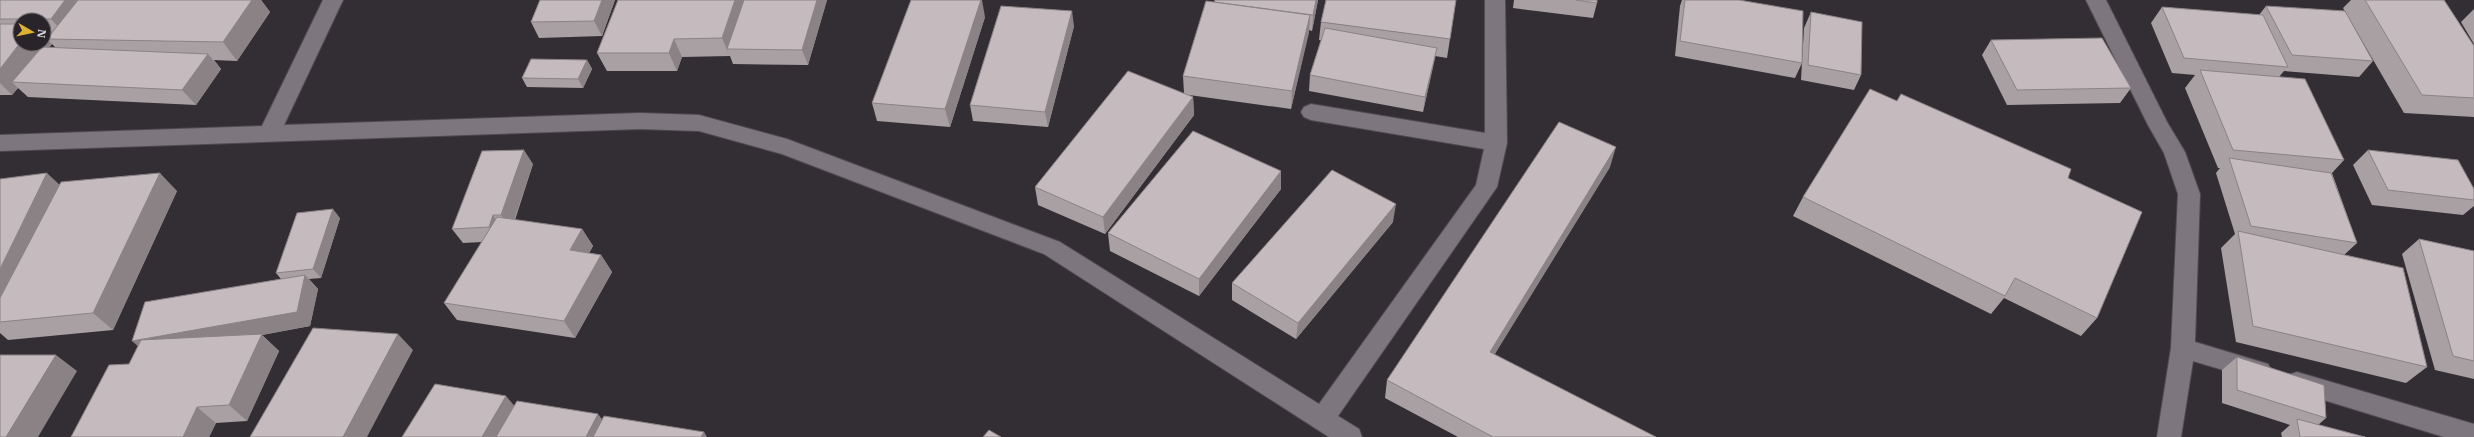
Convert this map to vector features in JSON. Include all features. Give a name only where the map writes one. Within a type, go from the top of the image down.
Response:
[{"type":"street","points":[[269,134],[333,0]]},
{"type":"street","points":[[1322,420],[1486,186],[1496,143],[1495,0]]},
{"type":"street","points":[[2096,0],[2174,152],[2189,194],[2183,348],[2170,437]]},
{"type":"street","points":[[1311,112],[1496,143]]},
{"type":"street","points":[[0,143],[640,121],[699,123],[787,147],[1052,248],[1350,437]]},
{"type":"street","points":[[2183,348],[2474,435]]},
{"type":"building","points":[[0,0],[65,0],[52,18],[52,12],[12,12],[12,19],[0,19]]},
{"type":"building","points":[[78,0],[252,0],[223,42],[52,39],[52,33]]},
{"type":"building","points":[[540,0],[602,0],[594,21],[531,22]]},
{"type":"building","points":[[618,0],[735,0],[722,38],[674,39],[669,53],[597,53]]},
{"type":"building","points":[[744,0],[817,0],[802,50],[727,49]]},
{"type":"building","points":[[911,0],[981,0],[945,109],[872,103]]},
{"type":"building","points":[[1215,0],[1316,0],[1313,15],[1214,2]]},
{"type":"building","points":[[1326,0],[1456,0],[1450,39],[1321,22]]},
{"type":"building","points":[[1576,0],[1597,0],[1597,3]]},
{"type":"building","points":[[1685,0],[1739,0],[1803,11],[1802,63],[1680,41]]},
{"type":"building","points":[[2365,0],[2444,0],[2474,46],[2474,98],[2422,95]]},
{"type":"building","points":[[1206,1],[1310,15],[1292,91],[1183,76]]},
{"type":"building","points":[[1001,6],[1072,11],[1045,112],[970,105]]},
{"type":"building","points":[[2266,6],[2345,11],[2373,61],[2292,55]]},
{"type":"building","points":[[2162,7],[2263,15],[2288,67],[2184,58]]},
{"type":"building","points":[[1811,12],[1862,22],[1861,75],[1808,65]]},
{"type":"building","points":[[0,24],[12,24],[13,52],[0,69]]},
{"type":"building","points":[[1325,28],[1437,48],[1425,97],[1310,75]]},
{"type":"building","points":[[2102,38],[2131,88],[2017,90],[1991,40]]},
{"type":"building","points":[[52,47],[208,54],[182,90],[12,82],[38,52],[52,52]]},
{"type":"building","points":[[531,59],[587,60],[578,79],[522,78]]},
{"type":"building","points":[[2200,70],[2305,79],[2344,160],[2233,150]]},
{"type":"building","points":[[1128,71],[1193,97],[1103,217],[1035,187]]},
{"type":"building","points":[[1870,89],[1897,101],[1901,94],[2071,169],[2068,178],[2142,212],[2097,318],[2015,278],[2005,296],[1803,197]]},
{"type":"building","points":[[1559,122],[1616,147],[1490,352],[1656,437],[1493,437],[1387,380]]},
{"type":"building","points":[[1193,131],[1281,171],[1199,279],[1108,233]]},
{"type":"building","points":[[524,150],[501,215],[493,215],[489,227],[452,229],[482,151]]},
{"type":"building","points":[[2368,150],[2458,160],[2474,189],[2474,200],[2388,190]]},
{"type":"building","points":[[2229,158],[2331,173],[2357,243],[2251,226]]},
{"type":"building","points":[[1332,170],[1396,204],[1298,323],[1232,283]]},
{"type":"building","points":[[47,173],[0,269],[0,179]]},
{"type":"building","points":[[160,173],[93,313],[0,322],[0,298],[61,182]]},
{"type":"building","points":[[333,209],[313,269],[276,273],[297,213]]},
{"type":"building","points":[[497,217],[582,229],[570,250],[601,255],[564,321],[444,303]]},
{"type":"building","points":[[2238,231],[2403,268],[2427,367],[2253,326]]},
{"type":"building","points":[[2419,239],[2474,251],[2474,361],[2453,356]]},
{"type":"building","points":[[305,275],[297,312],[132,341],[145,302]]},
{"type":"building","points":[[313,328],[398,334],[343,437],[250,437]]},
{"type":"building","points":[[262,334],[229,405],[197,407],[183,437],[71,437],[109,365],[129,364],[141,340]]},
{"type":"building","points":[[0,355],[56,355],[6,437],[0,437]]},
{"type":"building","points":[[2237,357],[2324,385],[2326,418],[2237,390]]},
{"type":"building","points":[[435,384],[506,396],[482,437],[402,437]]},
{"type":"building","points":[[517,401],[598,414],[586,437],[496,437]]},
{"type":"building","points":[[604,416],[704,432],[701,437],[593,437]]},
{"type":"building","points":[[2297,419],[2365,437],[2300,437]]},
{"type":"building","points":[[989,430],[1001,437],[983,437]]}]
